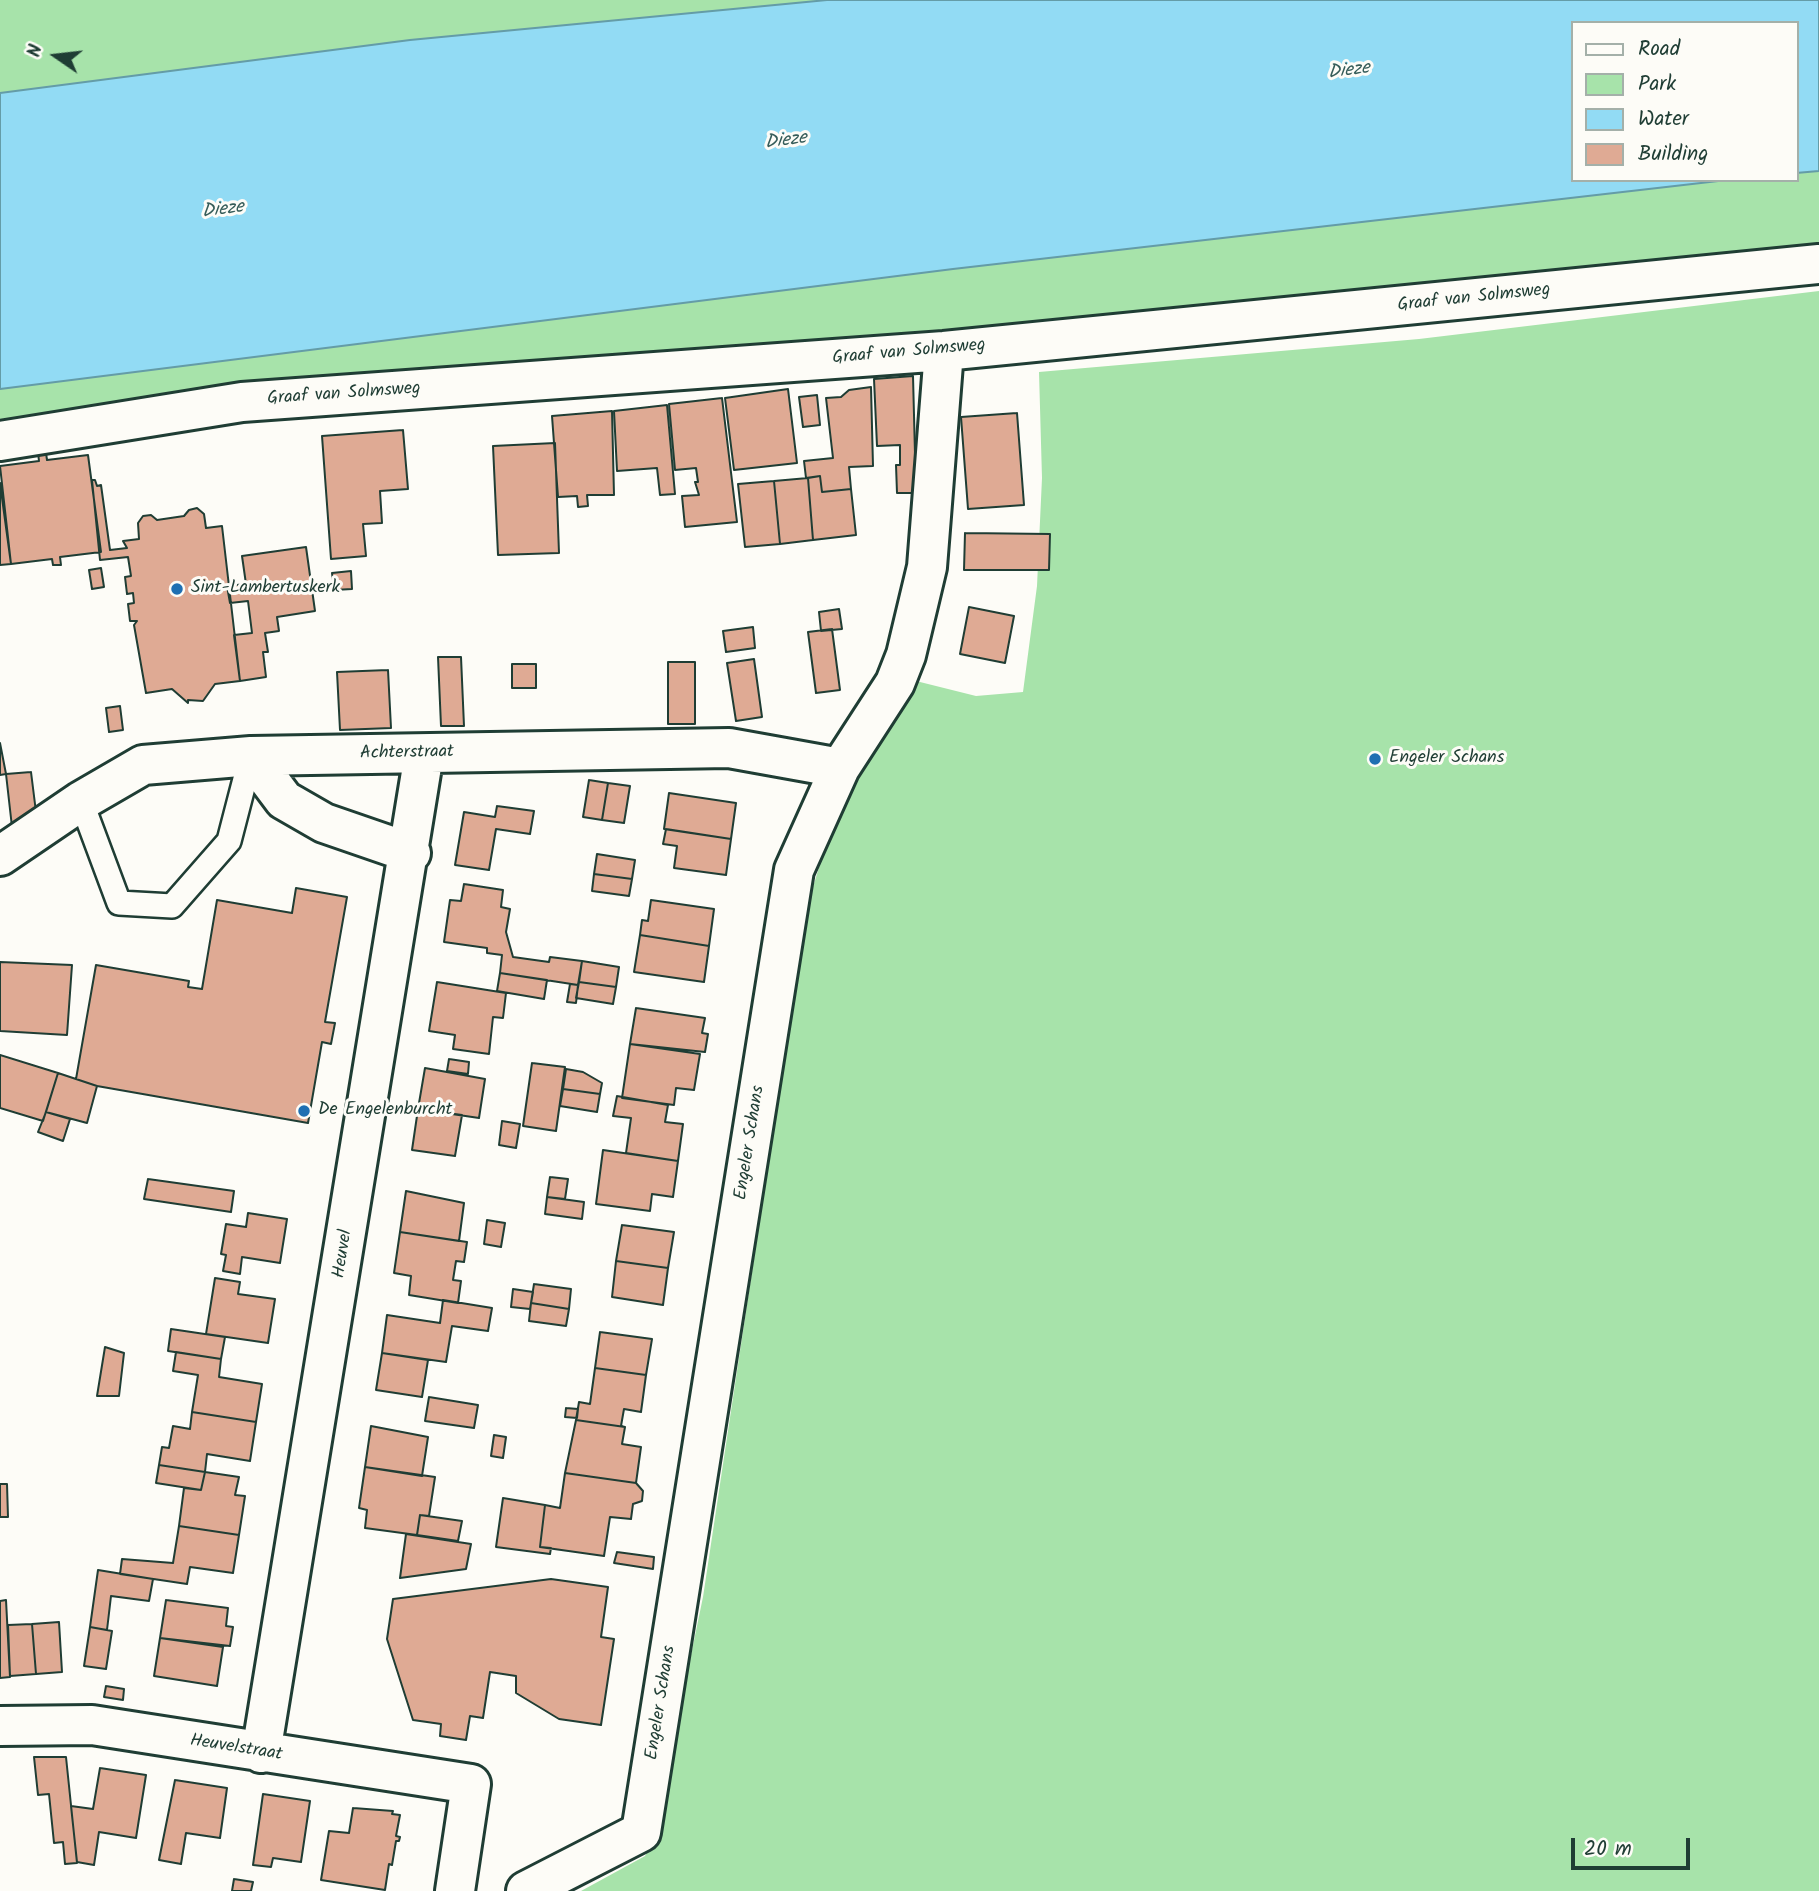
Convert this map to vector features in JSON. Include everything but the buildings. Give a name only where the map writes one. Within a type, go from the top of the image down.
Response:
[{"type":"street","name":"Graaf van Solmsweg","points":[[0,440],[242,402],[944,351],[1819,264]]},
{"type":"street","name":"Engeler Schans","points":[[526,1891],[642,1832],[794,870],[840,768],[895,683],[918,613],[927,567],[944,351]]},
{"type":"street","name":"Achterstraat","points":[[0,856],[81,801],[143,765],[251,755],[729,748],[840,768]]},
{"type":"street","name":"Heuvel","points":[[261,1753],[411,853],[424,754]]},
{"type":"street","points":[[251,755],[284,800],[324,823],[411,853]]},
{"type":"street","name":"Heuvelstraat","points":[[0,1726],[92,1725],[471,1784],[455,1891]]},
{"type":"lane","points":[[81,801],[119,903],[172,906],[229,841],[251,755]]},
{"type":"green space","points":[[0,0],[827,0],[410,40],[0,93]]},
{"type":"green space","points":[[1819,171],[1819,251],[0,423],[0,389],[953,269],[1710,182],[1798,182],[1798,173]]},
{"type":"green space","points":[[1819,291],[1819,1891],[581,1891],[645,1856],[652,1843],[703,1597],[807,906],[845,784],[912,680],[976,696],[1023,692],[1037,586],[1042,478],[1039,372],[1419,339]]},
{"type":"water","name":"Dieze","points":[[827,0],[1819,0],[1819,171],[1798,173],[1798,21],[1570,21],[1570,182],[1710,182],[953,269],[0,389],[0,93],[410,40]]},
{"type":"place","name":"Sint-Lambertuskerk","points":[[177,589]]},
{"type":"place","name":"Engeler Schans","points":[[1375,759]]},
{"type":"place","name":"De Engelenburcht","points":[[304,1111]]}]
